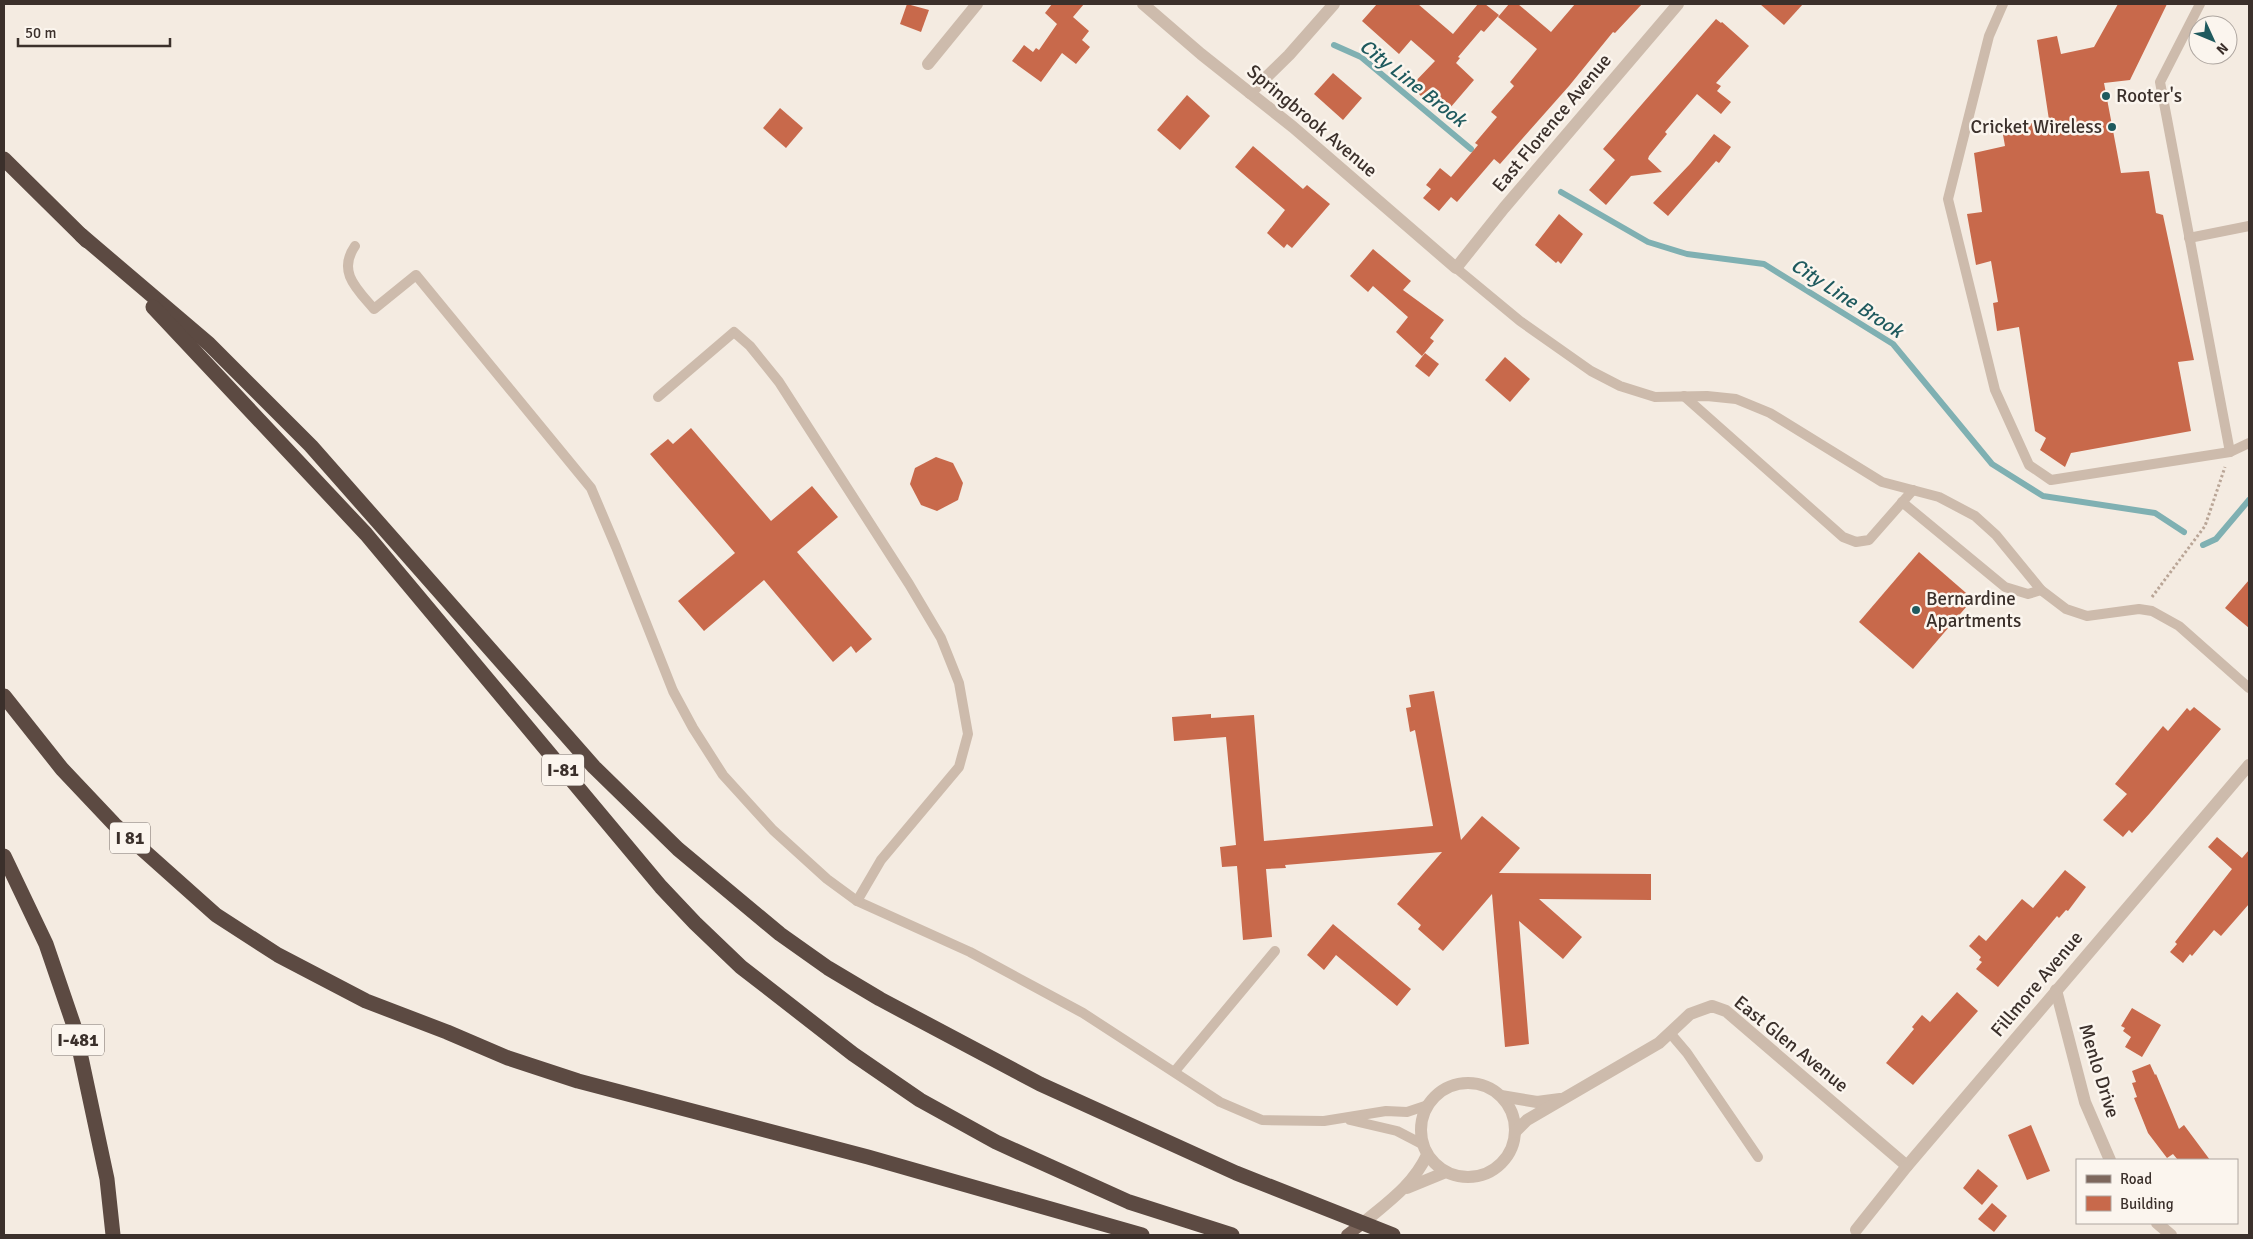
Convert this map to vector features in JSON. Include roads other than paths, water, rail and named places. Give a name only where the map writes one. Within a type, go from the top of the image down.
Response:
[{"type":"highway","name":"I-81","points":[[4,159],[190,345],[366,534],[661,886],[695,923],[741,967],[853,1054],[905,1090],[996,1142],[1129,1202],[1232,1235]]},
{"type":"highway","points":[[81,235],[209,344],[310,446],[594,767],[678,849],[780,934],[828,968],[880,999],[1040,1084],[1236,1173],[1393,1235]]},
{"type":"highway","name":"I 81","points":[[4,696],[62,769],[114,824],[216,915],[278,955],[366,1001],[508,1058],[551,1072],[642,1099],[858,1155],[1142,1235]]},
{"type":"highway","name":"I-481","points":[[4,856],[46,944],[75,1029],[107,1179],[113,1235]]},
{"type":"main road","points":[[1346,1235],[1363,1223]]},
{"type":"street","points":[[928,64],[977,4]]},
{"type":"street","name":"Springbrook Avenue","points":[[1144,4],[1201,54],[1293,127],[1456,268]]},
{"type":"street","points":[[1250,93],[1289,55],[1334,4]]},
{"type":"street","name":"East Florence Avenue","points":[[1456,268],[1504,208],[1678,4]]},
{"type":"street","name":"Fillmore Avenue","points":[[1856,1230],[2056,990],[2249,765]]},
{"type":"street","name":"Menlo Drive","points":[[2056,990],[2085,1102],[2110,1159]]},
{"type":"street","name":"East Glen Avenue","points":[[1515,1132],[1527,1120],[1659,1044],[1690,1014],[1712,1006],[1726,1011],[1908,1166]]},
{"type":"street","name":"East Glen Avenue","points":[[1424,1150],[1420,1128],[1424,1111],[1433,1098],[1445,1088],[1459,1083],[1474,1083],[1488,1087],[1501,1096],[1537,1102],[1567,1098]]},
{"type":"street","points":[[1424,1150],[1441,1170],[1456,1177],[1473,1178],[1489,1173],[1502,1164],[1511,1151],[1515,1122],[1510,1108],[1501,1096]]},
{"type":"street","points":[[1363,1223],[1403,1190],[1419,1171],[1424,1150]]},
{"type":"street","points":[[1403,1190],[1446,1172]]},
{"type":"street","points":[[2158,1224],[2171,1235]]},
{"type":"lane","points":[[2003,4],[1989,36],[1948,199],[1995,390],[2029,465],[2051,480],[2230,452],[2249,443]]},
{"type":"lane","points":[[2200,4],[2160,82],[2230,452]]},
{"type":"lane","points":[[2189,238],[2249,226]]},
{"type":"lane","points":[[355,246],[349,255],[346,270],[358,291],[374,309],[416,275],[591,488],[673,691],[692,728],[723,775],[773,830],[827,879],[857,901],[970,952],[1083,1013],[1220,1102],[1262,1120],[1324,1121],[1386,1111],[1407,1112],[1428,1106]]},
{"type":"lane","points":[[1456,268],[1520,321],[1591,371],[1620,386],[1654,397],[1707,396],[1736,399],[1762,410],[1882,482],[1939,497],[1975,516],[1996,535],[2041,590],[2066,609],[2088,616],[2142,610],[2152,611],[2179,626],[2249,688]]},
{"type":"lane","points":[[658,397],[734,332],[750,346],[779,382],[909,584],[941,638],[959,683],[968,734],[958,767],[881,860],[857,901]]},
{"type":"lane","points":[[1684,396],[1843,537],[1856,542],[1869,540],[1913,490]]},
{"type":"lane","points":[[1902,502],[2004,588],[2028,594],[2041,590]]},
{"type":"lane","points":[[1174,1071],[1275,951]]},
{"type":"lane","points":[[1670,1034],[1687,1053],[1758,1157]]},
{"type":"lane","points":[[1339,1118],[1377,1124],[1398,1131],[1424,1150]]},
{"type":"waterway","name":"City Line Brook","points":[[1334,45],[1361,57],[1471,149]]},
{"type":"waterway","name":"City Line Brook","points":[[1561,192],[1648,242],[1687,254],[1764,264],[1893,344],[1992,464],[2043,496],[2155,513],[2184,532]]},
{"type":"waterway","name":"City Line Brook","points":[[2203,545],[2216,539],[2249,500]]},
{"type":"place","name":"Rooter's","points":[[2106,96]]},
{"type":"place","name":"Cricket Wireless","points":[[2112,127]]},
{"type":"place","name":"Bernardine Apartments","points":[[1916,610]]}]
